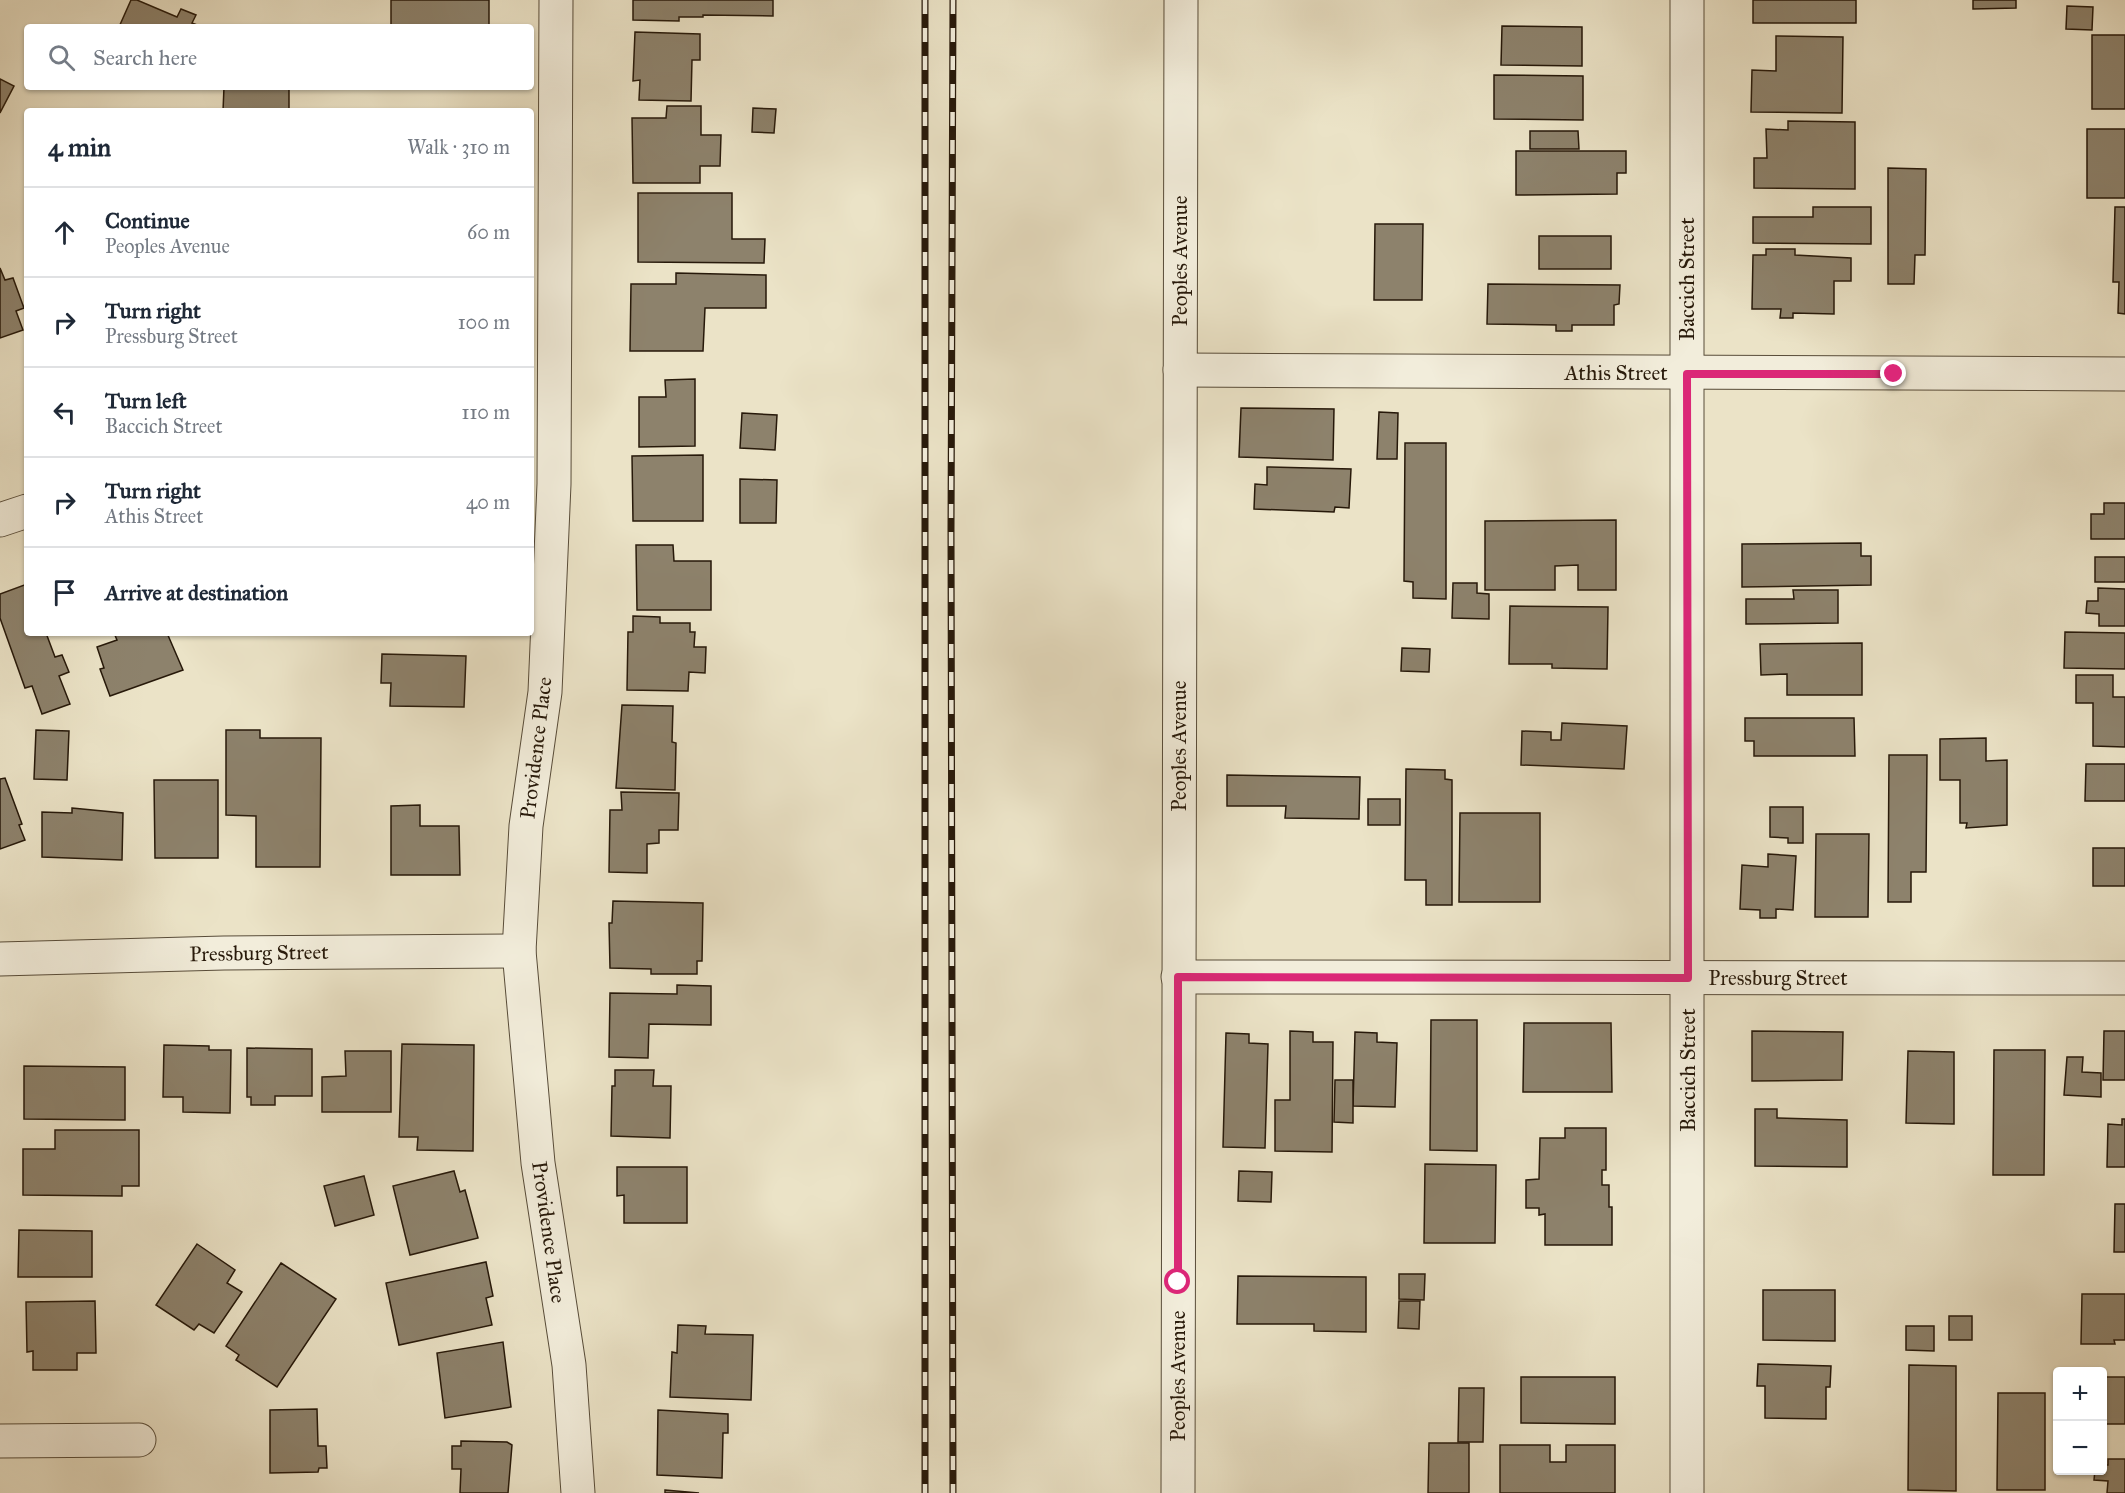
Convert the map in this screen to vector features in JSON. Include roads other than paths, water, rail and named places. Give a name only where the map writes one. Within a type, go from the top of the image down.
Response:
[{"type":"street","name":"Providence Place","points":[[556,0],[554,484],[545,692],[526,826],[519,951],[538,1163],[569,1365],[578,1493]]},
{"type":"street","name":"Peoples Avenue","points":[[1178,1493],[1181,0]]},
{"type":"street","name":"Baccich Street","points":[[1687,0],[1687,1493]]},
{"type":"street","name":"Athis Street","points":[[1180,370],[1687,374],[2125,374]]},
{"type":"street","points":[[0,520],[24,511]]},
{"type":"street","name":"Pressburg Street","points":[[0,959],[224,953],[519,951]]},
{"type":"street","name":"Pressburg Street","points":[[1178,977],[2125,978]]},
{"type":"street","points":[[0,1441],[139,1440]]},
{"type":"railway","points":[[925,0],[925,1493]]},
{"type":"railway","points":[[953,0],[951,530],[953,1493]]}]
